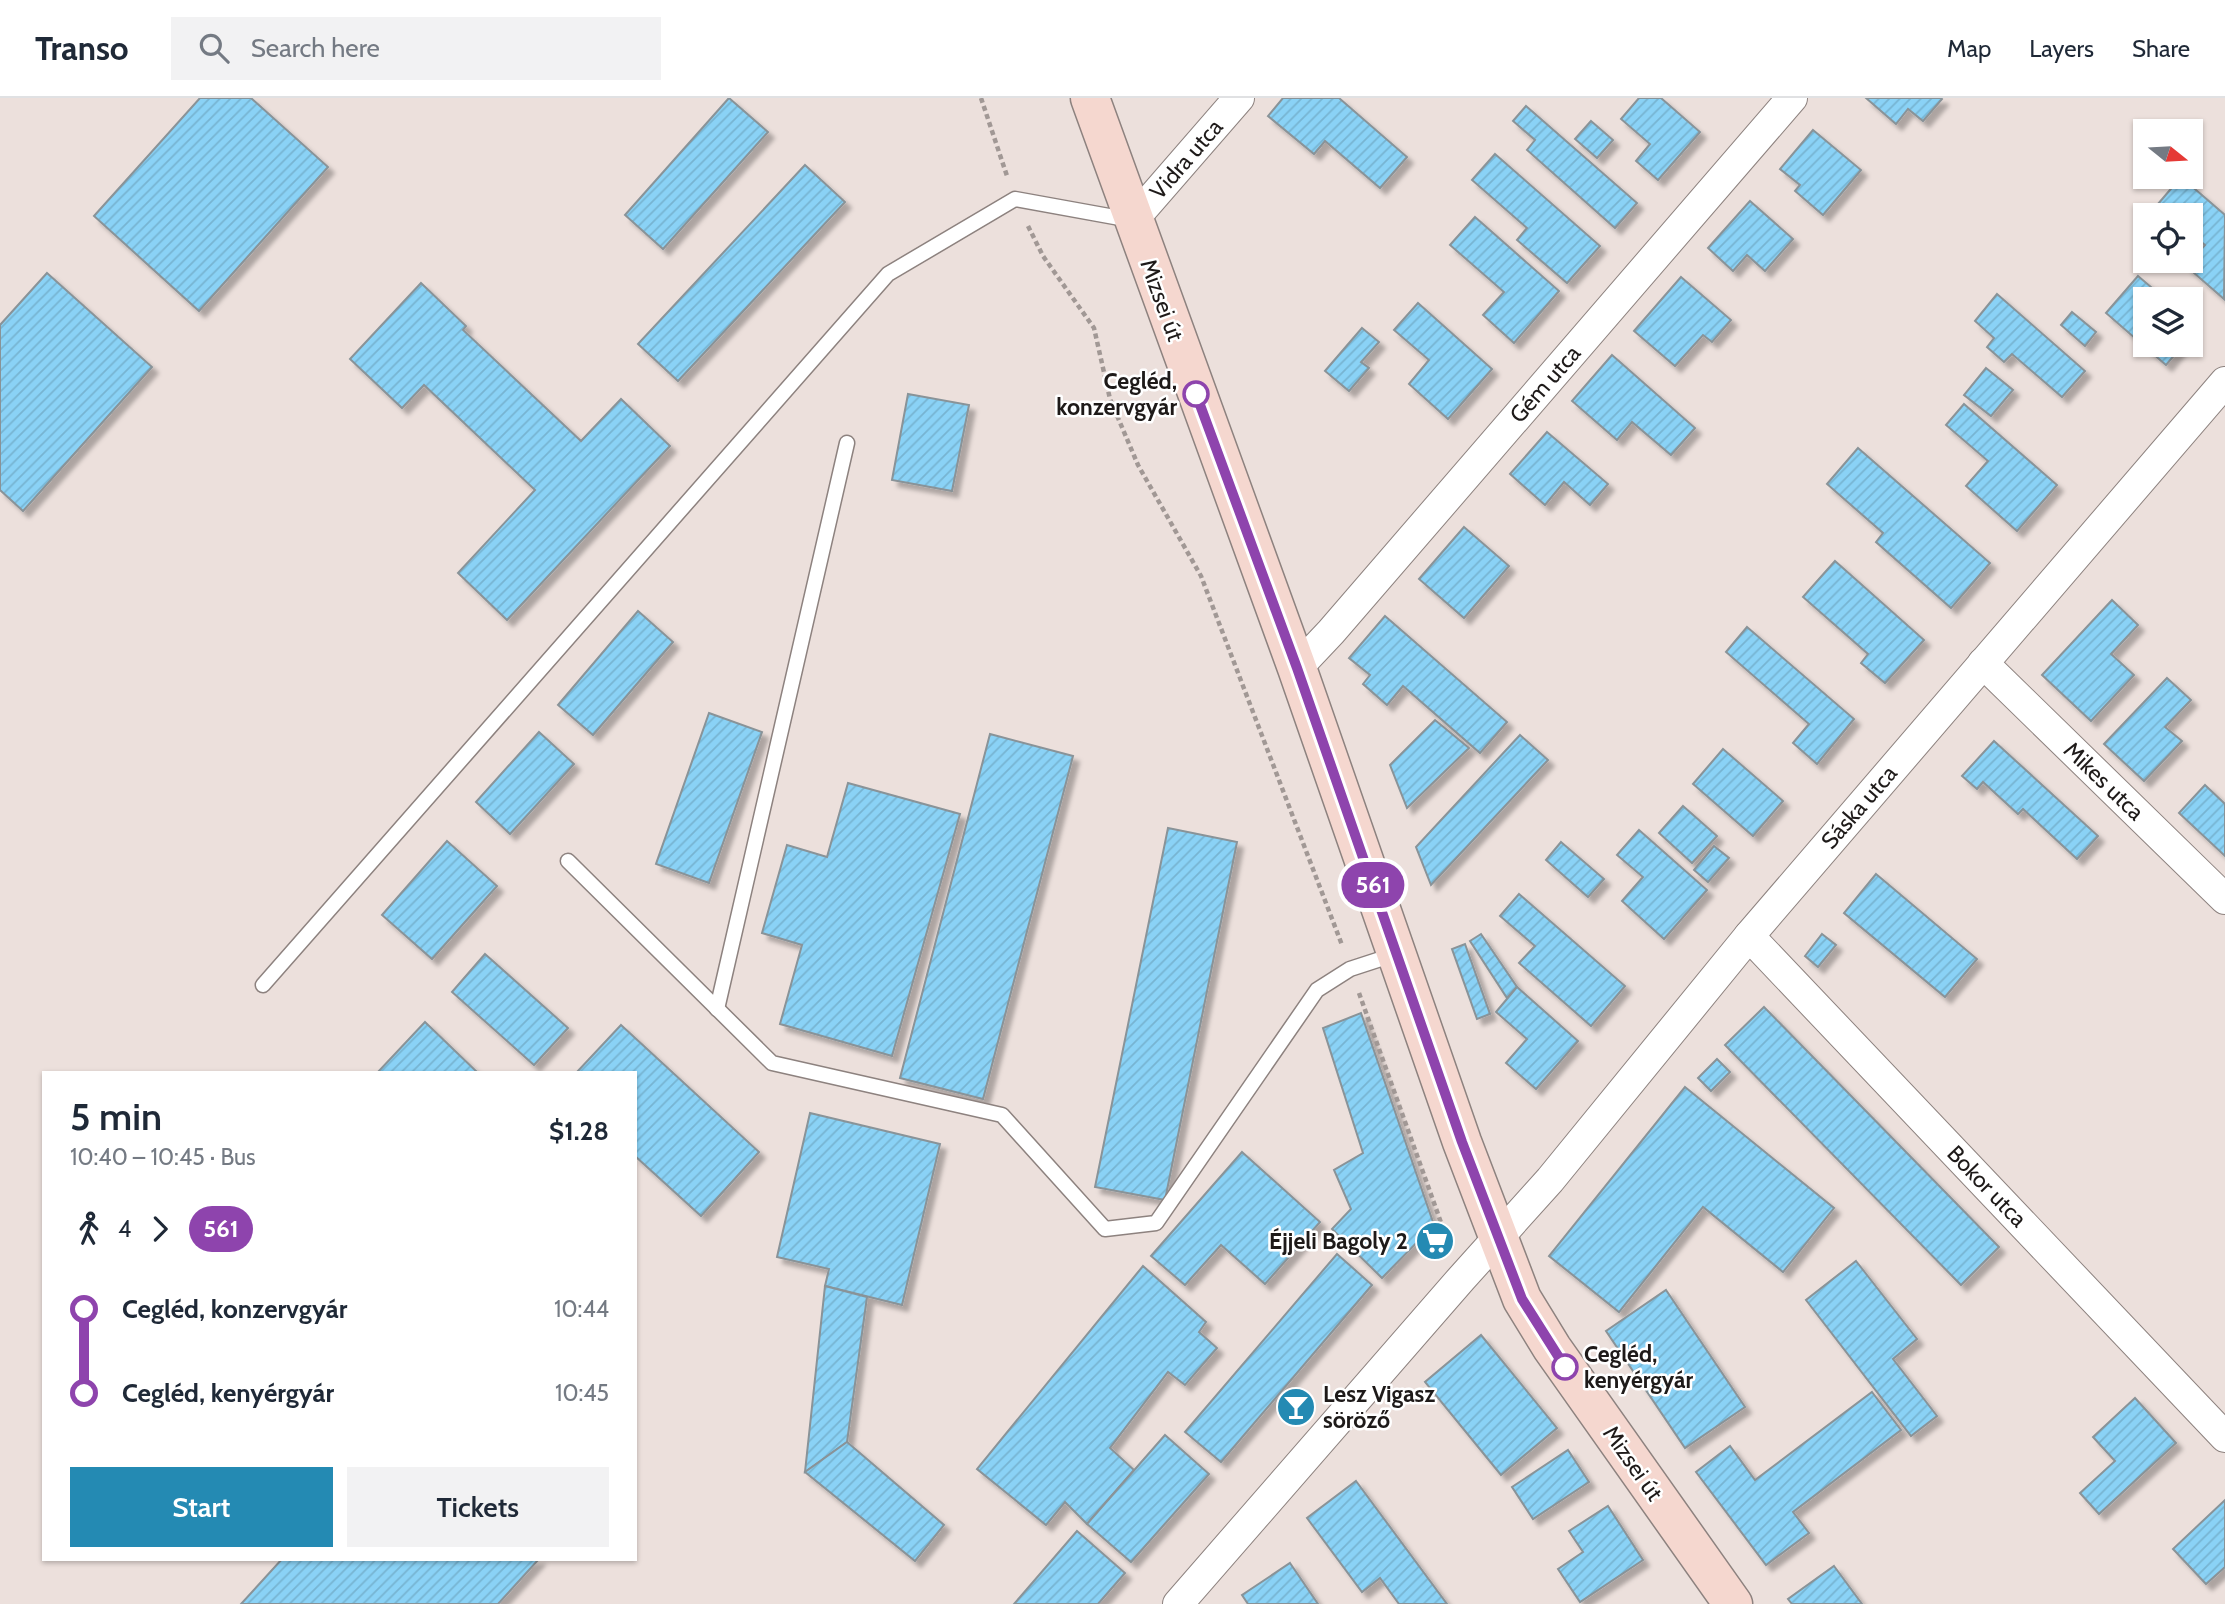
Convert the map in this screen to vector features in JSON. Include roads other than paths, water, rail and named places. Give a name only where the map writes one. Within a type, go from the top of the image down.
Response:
[{"type":"main road","name":"Mizsei út","points":[[1090,98],[1297,668],[1462,1142],[1522,1299],[1552,1348],[1733,1604]]},
{"type":"street","name":"Vidra utca","points":[[1133,220],[1239,98]]},
{"type":"street","name":"Gém utca","points":[[1297,668],[1792,98]]},
{"type":"street","name":"Sáska utca","points":[[1178,1604],[1559,1169],[1749,936],[2225,382]]},
{"type":"street","name":"Mikes utca","points":[[1983,663],[2225,899]]},
{"type":"street","name":"Bokor utca","points":[[1749,936],[2225,1437]]},
{"type":"lane","points":[[263,985],[888,274],[1014,199],[1133,220]]},
{"type":"lane","points":[[717,1009],[847,443]]},
{"type":"lane","points":[[568,862],[772,1063],[1002,1115],[1105,1229],[1156,1223],[1318,990],[1350,969],[1397,953]]},
{"type":"place","name":"Cegléd, konzervgyár","points":[[1196,394]]},
{"type":"place","name":"Éjjeli Bagoly 2","points":[[1435,1241]]},
{"type":"place","name":"Cegléd, kenyérgyár","points":[[1565,1367]]},
{"type":"place","name":"Lesz Vigasz söröző","points":[[1296,1407]]}]
